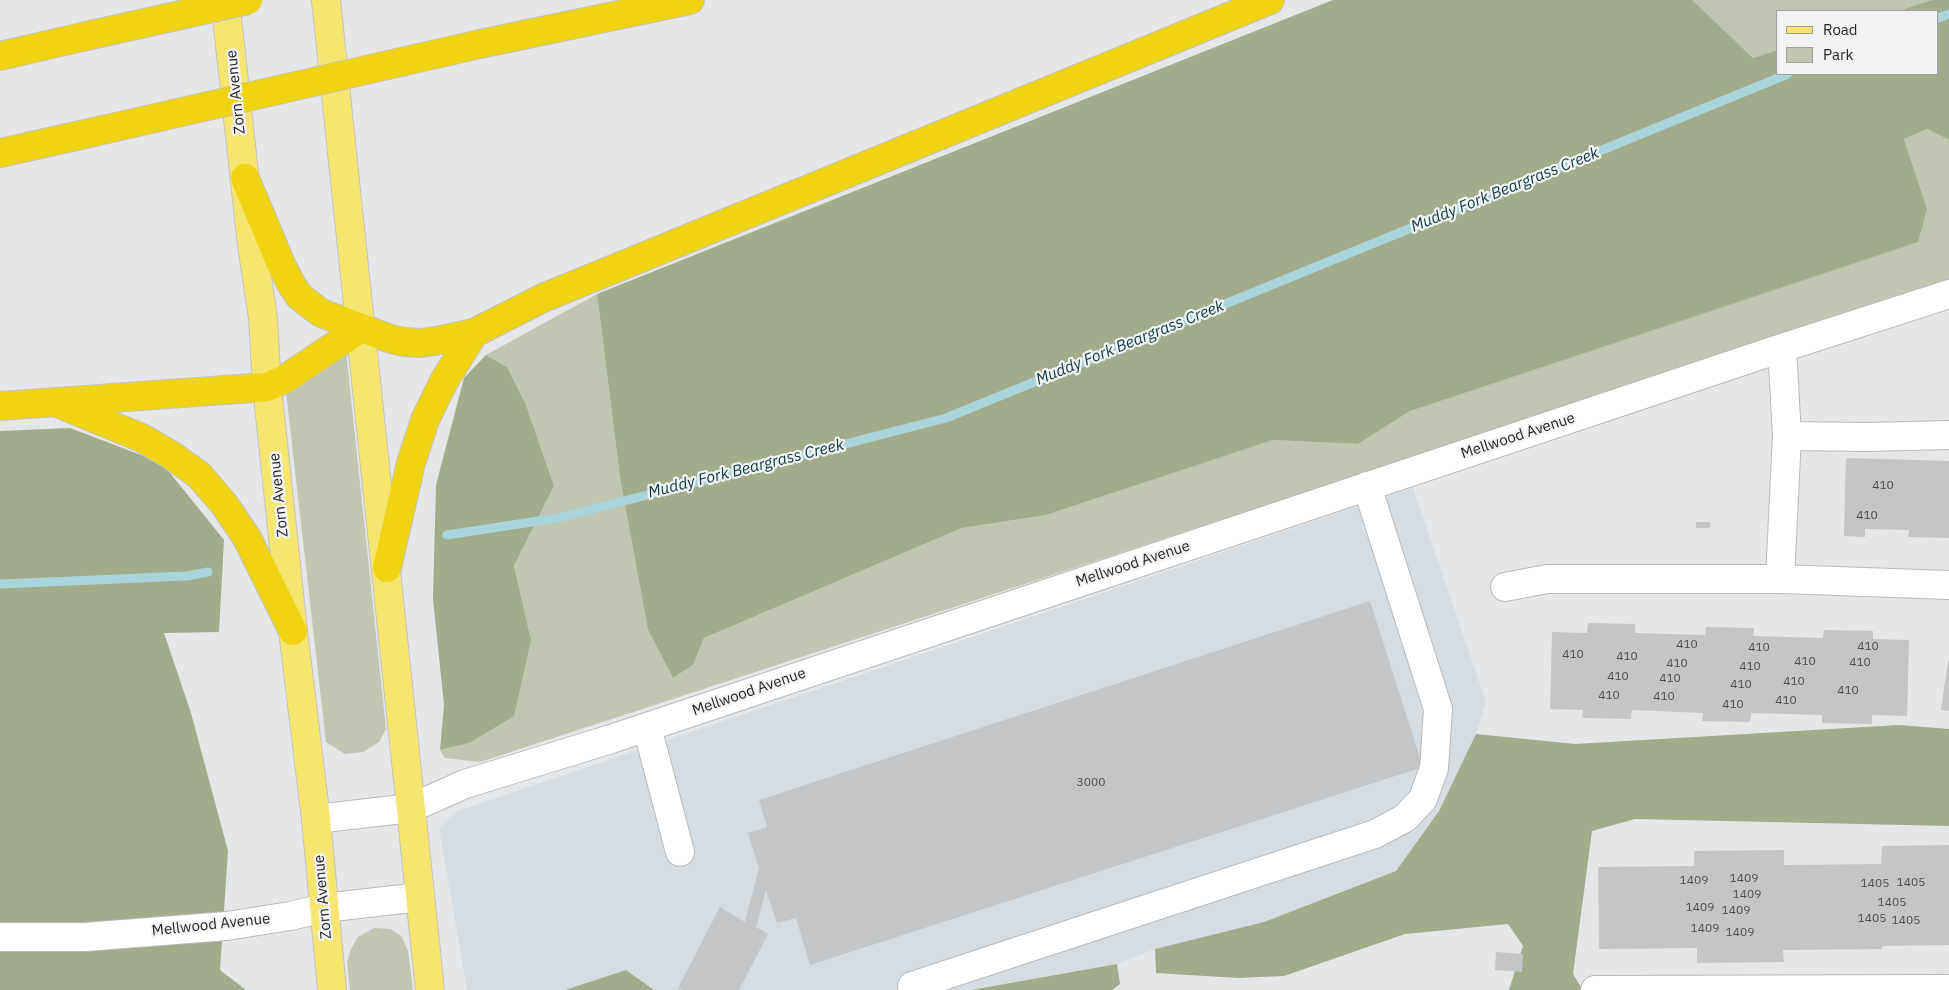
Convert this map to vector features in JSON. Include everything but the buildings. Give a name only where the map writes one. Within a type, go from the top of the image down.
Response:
[{"type":"highway","points":[[0,56],[248,0]]},
{"type":"highway","points":[[0,153],[480,44],[690,0]]},
{"type":"highway","points":[[245,178],[290,282],[300,296],[321,314],[391,339],[412,342],[441,340],[474,332],[553,294],[1270,0]]},
{"type":"highway","points":[[0,406],[267,387],[285,379],[361,328]]},
{"type":"highway","points":[[387,568],[411,463],[425,420],[444,381],[474,332]]},
{"type":"highway","points":[[56,402],[142,438],[171,455],[199,475],[224,504],[247,538],[293,632]]},
{"type":"main road","name":"Zorn Avenue","points":[[226,0],[252,245],[263,318],[267,387],[293,632],[316,819],[332,990]]},
{"type":"main road","points":[[326,0],[430,990]]},
{"type":"street","name":"Mellwood Avenue","points":[[316,819],[411,808],[465,784],[512,771],[647,727],[1949,294]]},
{"type":"street","points":[[1780,579],[1787,436],[1782,348]]},
{"type":"street","points":[[1787,436],[1949,435]]},
{"type":"street","points":[[912,986],[1375,834],[1405,818],[1423,799],[1434,768],[1438,708],[1367,486]]},
{"type":"street","points":[[1505,587],[1547,579],[1780,579],[1949,585]]},
{"type":"street","points":[[647,727],[680,852]]},
{"type":"street","name":"Mellwood Avenue","points":[[0,937],[85,937],[227,926],[290,916],[324,908],[420,897]]},
{"type":"street","points":[[1595,990],[1949,989]]},
{"type":"shaded area","points":[[1413,488],[1486,702],[1476,734],[1439,811],[1396,871],[1264,922],[1155,949],[1117,964],[971,990],[654,990],[626,970],[565,990],[467,990],[439,828],[455,812]]},
{"type":"green space","points":[[1333,0],[1692,0],[1753,58],[1776,51],[1776,75],[1939,75],[1939,10],[1901,10],[1932,0],[1949,0],[1949,140],[1927,129],[1904,139],[1927,209],[1918,242],[1410,411],[1358,444],[1273,440],[1046,515],[962,528],[704,638],[693,665],[673,678],[648,630],[620,478],[597,294]]},
{"type":"green space","points":[[1690,0],[1932,0],[1901,10],[1776,10],[1776,51],[1753,58]]},
{"type":"green space","points":[[1927,129],[1949,140],[1949,282],[480,762],[445,758],[440,750],[469,743],[531,640],[514,566],[554,486],[526,405],[507,367],[486,355],[597,294],[620,478],[648,630],[673,678],[693,665],[704,638],[962,528],[1046,515],[1273,440],[1358,444],[1410,411],[1927,209],[1904,139]]},
{"type":"green space","points":[[340,348],[346,351],[386,729],[379,742],[363,752],[345,754],[326,742],[286,392],[311,378]]},
{"type":"green space","points":[[486,355],[507,367],[526,405],[554,486],[514,566],[531,640],[514,716],[469,743],[440,750],[444,705],[433,599],[436,485],[464,378]]},
{"type":"green space","points":[[70,428],[162,463],[224,540],[219,632],[164,633],[191,713],[228,851],[220,970],[246,990],[0,990],[0,431]]},
{"type":"green space","points":[[1899,725],[1949,729],[1949,826],[1635,819],[1592,831],[1573,974],[1583,990],[1509,990],[1523,946],[1508,924],[1405,934],[1284,976],[1238,978],[1156,973],[1155,949],[1264,922],[1396,871],[1439,811],[1476,734],[1575,744]]},
{"type":"green space","points":[[374,928],[391,929],[402,937],[408,951],[413,990],[350,990],[347,962],[351,949],[358,937]]},
{"type":"green space","points":[[1117,964],[1120,984],[1112,990],[971,990]]},
{"type":"green space","points":[[626,970],[654,990],[565,990]]},
{"type":"waterway","name":"Muddy Fork Beargrass Creek","points":[[1939,18],[1949,14]]},
{"type":"waterway","name":"Muddy Fork Beargrass Creek","points":[[447,535],[558,518],[946,418],[1786,75]]},
{"type":"waterway","name":"Muddy Fork Beargrass Creek","points":[[0,584],[187,576],[208,572]]}]
